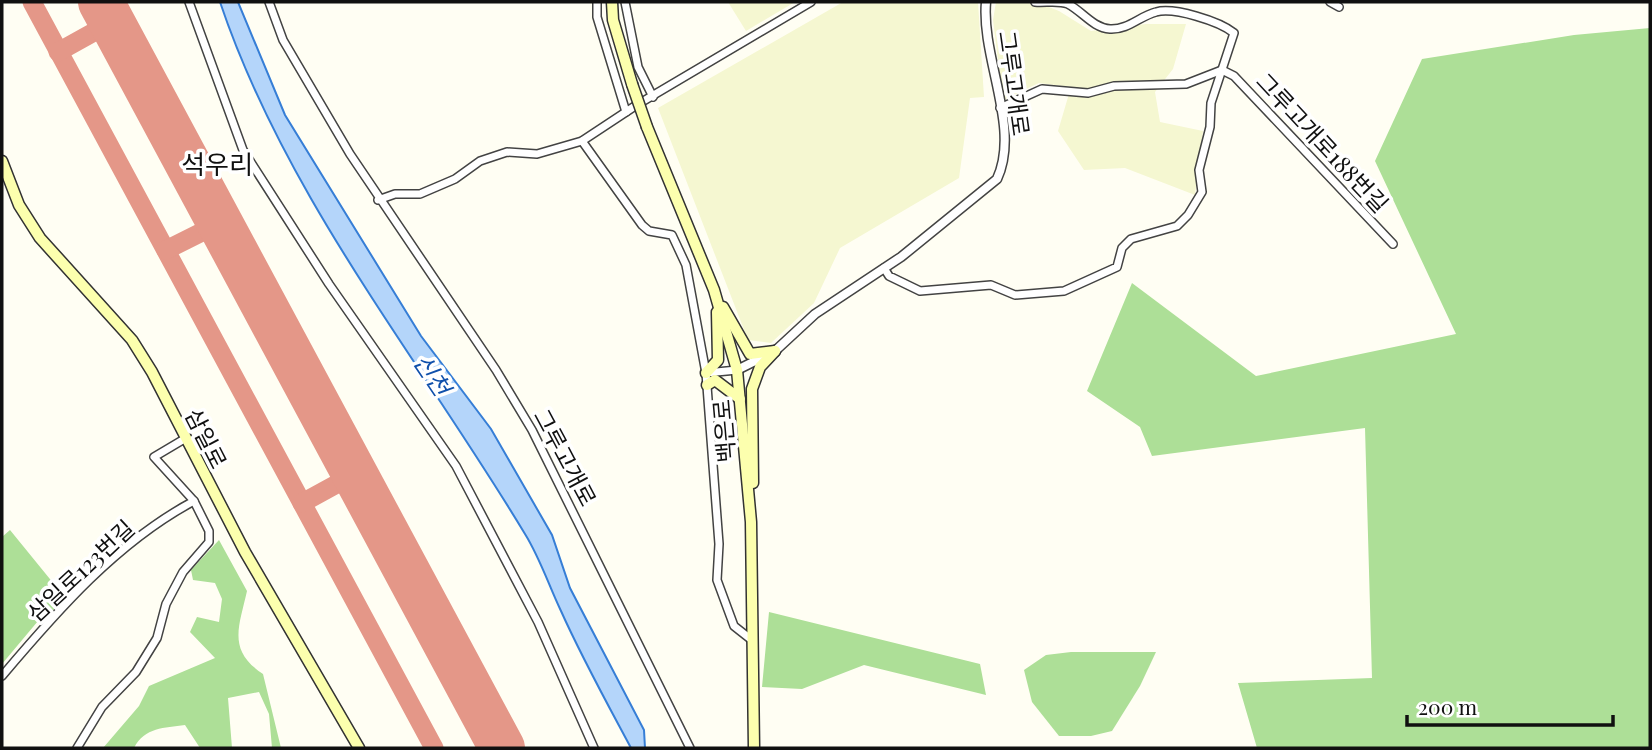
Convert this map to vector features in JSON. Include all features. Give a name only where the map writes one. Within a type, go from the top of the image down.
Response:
[{"type":"main road","name":"백은로","points":[[612,2],[613,20],[632,84],[717,297],[737,370],[751,522],[754,748]]},
{"type":"main road","name":"삼일로","points":[[2,161],[19,205],[40,238],[132,340],[152,372],[245,552],[359,748]]},
{"type":"main road","points":[[717,297],[750,354],[775,351]]},
{"type":"main road","points":[[706,373],[718,360],[719,354],[717,297]]},
{"type":"main road","points":[[751,522],[754,464],[752,389],[761,367],[775,351]]},
{"type":"main road","points":[[707,384],[715,380],[740,399]]},
{"type":"street","points":[[189,2],[243,150],[328,284],[456,466],[538,622],[594,748]]},
{"type":"street","name":"그루고개로","points":[[269,2],[283,40],[378,200],[496,370],[532,430],[690,748]]},
{"type":"street","points":[[597,2],[597,17],[626,112]]},
{"type":"street","points":[[625,2],[638,67],[653,97]]},
{"type":"street","points":[[378,200],[395,194],[420,194],[455,179],[480,161],[507,152],[537,154],[582,141],[635,106],[811,2]]},
{"type":"street","name":"그루고개로","points":[[737,370],[775,351],[815,314],[884,268],[979,197],[997,179],[1006,161],[988,38],[986,2]]},
{"type":"street","name":"그루고개로188번길","points":[[884,268],[889,276],[920,290],[990,285],[1015,295],[1048,293],[1076,287],[1118,267],[1122,248],[1131,239],[1177,226],[1188,215],[1202,192],[1199,170],[1210,127],[1216,82],[1234,33],[1207,20],[1155,12],[1131,25],[1110,29],[1095,24],[1065,2],[1035,2]]},
{"type":"street","points":[[1330,2],[1339,6]]},
{"type":"street","points":[[1000,108],[1008,102],[1042,89],[1088,93],[1114,86],[1186,84],[1222,70]]},
{"type":"street","name":"그루고개로188번길","points":[[1222,70],[1234,76],[1393,244]]},
{"type":"street","points":[[582,141],[642,225],[649,231],[672,235],[686,265],[706,373],[719,544],[717,580],[734,626],[753,641]]},
{"type":"street","points":[[706,373],[737,370]]},
{"type":"street","points":[[77,748],[102,708],[136,672],[157,638],[166,604],[183,572],[209,542],[209,531],[194,501],[154,457],[186,438]]},
{"type":"street","name":"삼일로123번길","points":[[2,676],[58,611],[111,562],[194,501]]},
{"type":"green space","points":[[728,2],[795,2],[746,31]]},
{"type":"green space","points":[[843,2],[978,2],[984,97],[970,98],[959,178],[840,248],[814,303],[771,343],[748,340],[658,108]]},
{"type":"green space","points":[[996,2],[1036,2],[1059,11],[1091,31],[1146,24],[1186,24],[1173,69],[1155,92],[1160,122],[1203,131],[1195,195],[1125,168],[1084,170],[1058,131],[1071,87],[1039,83],[1003,100],[993,20]]},
{"type":"green space","points":[[1650,28],[1650,748],[1257,748],[1238,683],[1372,678],[1365,428],[1152,456],[1140,427],[1087,391],[1132,283],[1256,376],[1456,334],[1375,161],[1422,59],[1574,35]]},
{"type":"green space","points":[[10,530],[67,600],[38,621],[2,664],[2,537]]},
{"type":"green space","points":[[219,540],[247,591],[239,627],[240,647],[244,656],[263,674],[281,748],[272,748],[269,714],[259,692],[228,698],[232,748],[200,748],[185,725],[149,732],[134,748],[103,748],[139,706],[149,686],[215,658],[190,632],[197,617],[219,622],[222,599],[215,583],[193,580],[191,570]]},
{"type":"green space","points":[[769,612],[980,664],[986,695],[864,665],[802,689],[762,687]]},
{"type":"green space","points":[[1071,652],[1156,652],[1140,686],[1112,731],[1091,736],[1059,736],[1032,702],[1024,670],[1046,655]]},
{"type":"water","name":"신천","points":[[220,2],[238,2],[285,115],[421,336],[491,429],[552,535],[570,588],[644,730],[645,748],[631,748],[577,646],[530,543],[318,210],[281,143],[248,74]]},
{"type":"taxiway","points":[[32,2],[434,748]]},
{"type":"taxiway","points":[[58,52],[112,22]]},
{"type":"taxiway","points":[[166,250],[220,223]]},
{"type":"taxiway","points":[[302,503],[355,474]]},
{"type":"taxiway","points":[[486,748],[499,742]]},
{"type":"runway","points":[[101,2],[502,748]]},
{"type":"district","name":"석우리","points":[[217,163]]}]
